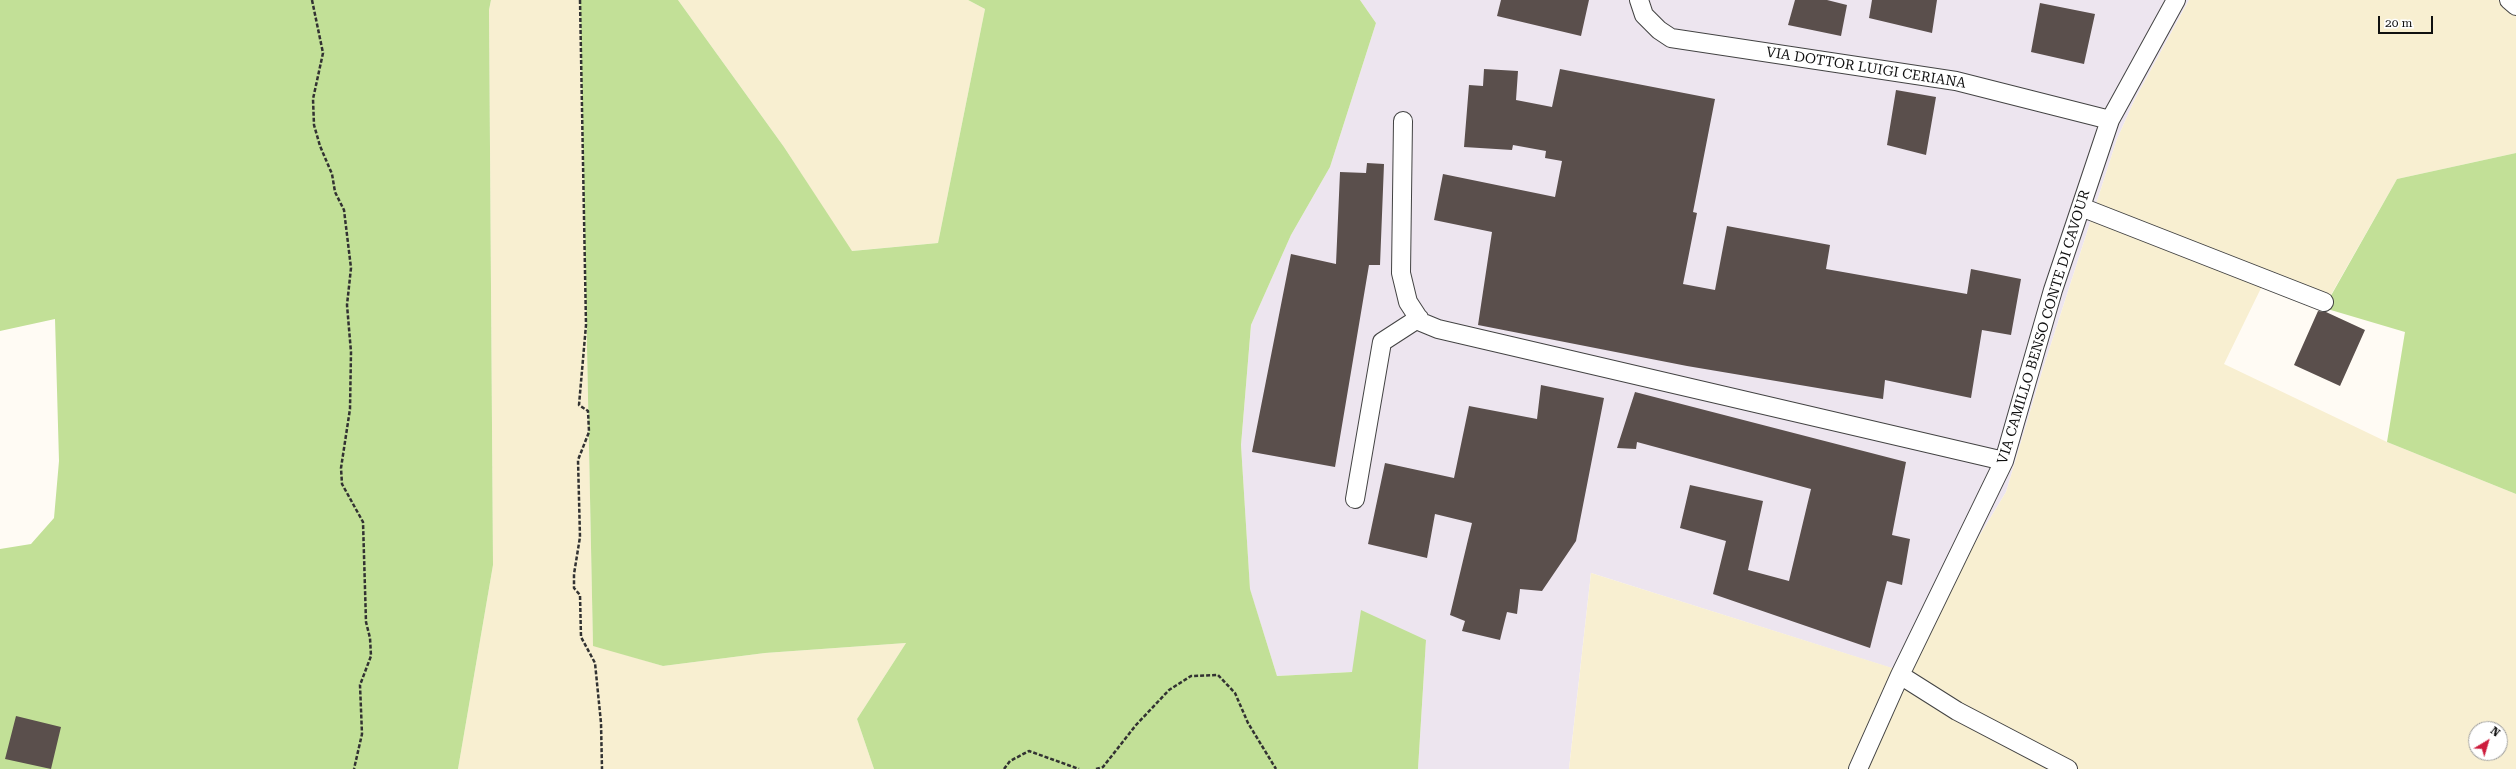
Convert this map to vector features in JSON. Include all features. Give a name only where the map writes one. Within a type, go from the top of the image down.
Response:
[{"type":"street","name":"VIA DOTTOR LUIGI CERIANA","points":[[1640,0],[1644,15],[1659,30],[1671,38],[1956,81],[2110,120]]},
{"type":"street","name":"VIA CAMILLO BENSO CONTE DI CAVOUR","points":[[1858,769],[1900,675],[2004,461],[2053,290],[2110,120],[2176,0]]},
{"type":"street","points":[[2509,0],[2516,6]]},
{"type":"street","points":[[1403,121],[1401,273],[1408,302],[1421,322],[1438,329],[2004,461]]},
{"type":"street","points":[[2081,206],[2324,302]]},
{"type":"street","points":[[1355,499],[1382,342],[1419,318]]},
{"type":"street","points":[[1900,675],[1957,711],[2068,769]]},
{"type":"path","points":[[312,0],[323,53],[313,99],[314,125],[320,146],[332,174],[335,192],[344,210],[351,268],[348,305],[351,352],[350,409],[341,468],[342,484],[363,522],[366,622],[370,638],[371,656],[360,685],[362,734],[354,769]]},
{"type":"path","points":[[580,0],[586,326],[579,405],[588,411],[589,432],[578,460],[580,537],[574,574],[574,588],[580,595],[581,637],[595,663],[601,723],[602,769]]},
{"type":"path","points":[[1096,769],[1103,766],[1136,725],[1169,690],[1191,676],[1218,675],[1235,693],[1248,723],[1276,769]]},
{"type":"path","points":[[1004,769],[1010,761],[1029,752],[1079,769]]},
{"type":"shaded area","points":[[491,0],[580,0],[593,645],[663,666],[765,653],[906,643],[857,719],[874,769],[458,769],[493,565],[489,10]]},
{"type":"shaded area","points":[[678,0],[968,0],[985,9],[938,243],[851,251],[784,147]]},
{"type":"shaded area","points":[[1360,0],[2189,0],[2135,99],[2117,139],[2042,372],[2006,492],[1944,594],[1907,673],[1591,573],[1569,769],[1418,769],[1426,640],[1352,672],[1277,676],[1250,590],[1241,445],[1251,325],[1291,235],[1330,167],[1376,23]]},
{"type":"shaded area","points":[[2189,0],[2498,0],[2516,15],[2516,153],[2397,179],[2328,300],[2263,284],[2224,364],[2387,442],[2516,494],[2516,769],[1569,769],[1591,573],[1908,673],[1944,594],[2006,492],[2042,372],[2117,139],[2135,99]]},
{"type":"green space","points":[[0,0],[491,0],[489,10],[493,565],[458,769],[0,769],[0,549],[31,544],[54,518],[59,461],[55,319],[0,331]]},
{"type":"green space","points":[[580,0],[678,0],[784,147],[852,251],[938,243],[985,9],[968,0],[1360,0],[1376,23],[1330,167],[1291,235],[1251,325],[1241,445],[1250,589],[1277,676],[1352,672],[1361,610],[1426,640],[1418,769],[874,769],[857,719],[906,643],[765,653],[663,666],[593,646]]},
{"type":"green space","points":[[2516,153],[2516,494],[2387,442],[2405,332],[2324,308],[2397,179]]},
{"type":"building","points":[[1501,0],[1589,0],[1581,36],[1497,16]]},
{"type":"building","points":[[1795,0],[1827,0],[1847,5],[1841,36],[1788,25]]},
{"type":"building","points":[[1872,0],[1937,0],[1932,33],[1869,18]]},
{"type":"building","points":[[2040,3],[2095,14],[2084,64],[2031,52]]},
{"type":"building","points":[[1484,69],[1518,71],[1516,100],[1552,107],[1560,69],[1715,99],[1693,212],[1697,213],[1683,284],[1715,290],[1727,226],[1830,245],[1826,269],[1967,294],[1971,269],[2021,279],[2011,335],[1982,330],[1971,398],[1885,380],[1883,399],[1687,366],[1478,325],[1492,232],[1434,220],[1443,174],[1555,197],[1562,161],[1545,158],[1546,151],[1513,145],[1512,150],[1464,147],[1469,85],[1483,86]]},
{"type":"building","points":[[1896,90],[1936,97],[1926,155],[1887,145]]},
{"type":"building","points":[[1367,163],[1384,164],[1380,265],[1369,265],[1335,467],[1252,452],[1291,254],[1336,264],[1340,172],[1366,173]]},
{"type":"building","points":[[2318,311],[2326,312],[2365,330],[2340,386],[2294,365]]},
{"type":"building","points":[[1541,385],[1604,398],[1576,541],[1542,591],[1520,589],[1517,614],[1507,612],[1500,640],[1462,631],[1465,621],[1450,615],[1472,523],[1435,514],[1427,558],[1368,544],[1385,463],[1454,478],[1469,406],[1537,419]]},
{"type":"building","points":[[1635,392],[1906,462],[1892,535],[1910,539],[1902,585],[1887,581],[1870,648],[1713,594],[1726,541],[1680,528],[1690,485],[1763,501],[1748,570],[1789,581],[1811,489],[1637,442],[1636,449],[1617,448]]},
{"type":"building","points":[[16,716],[61,727],[51,769],[5,759]]}]
